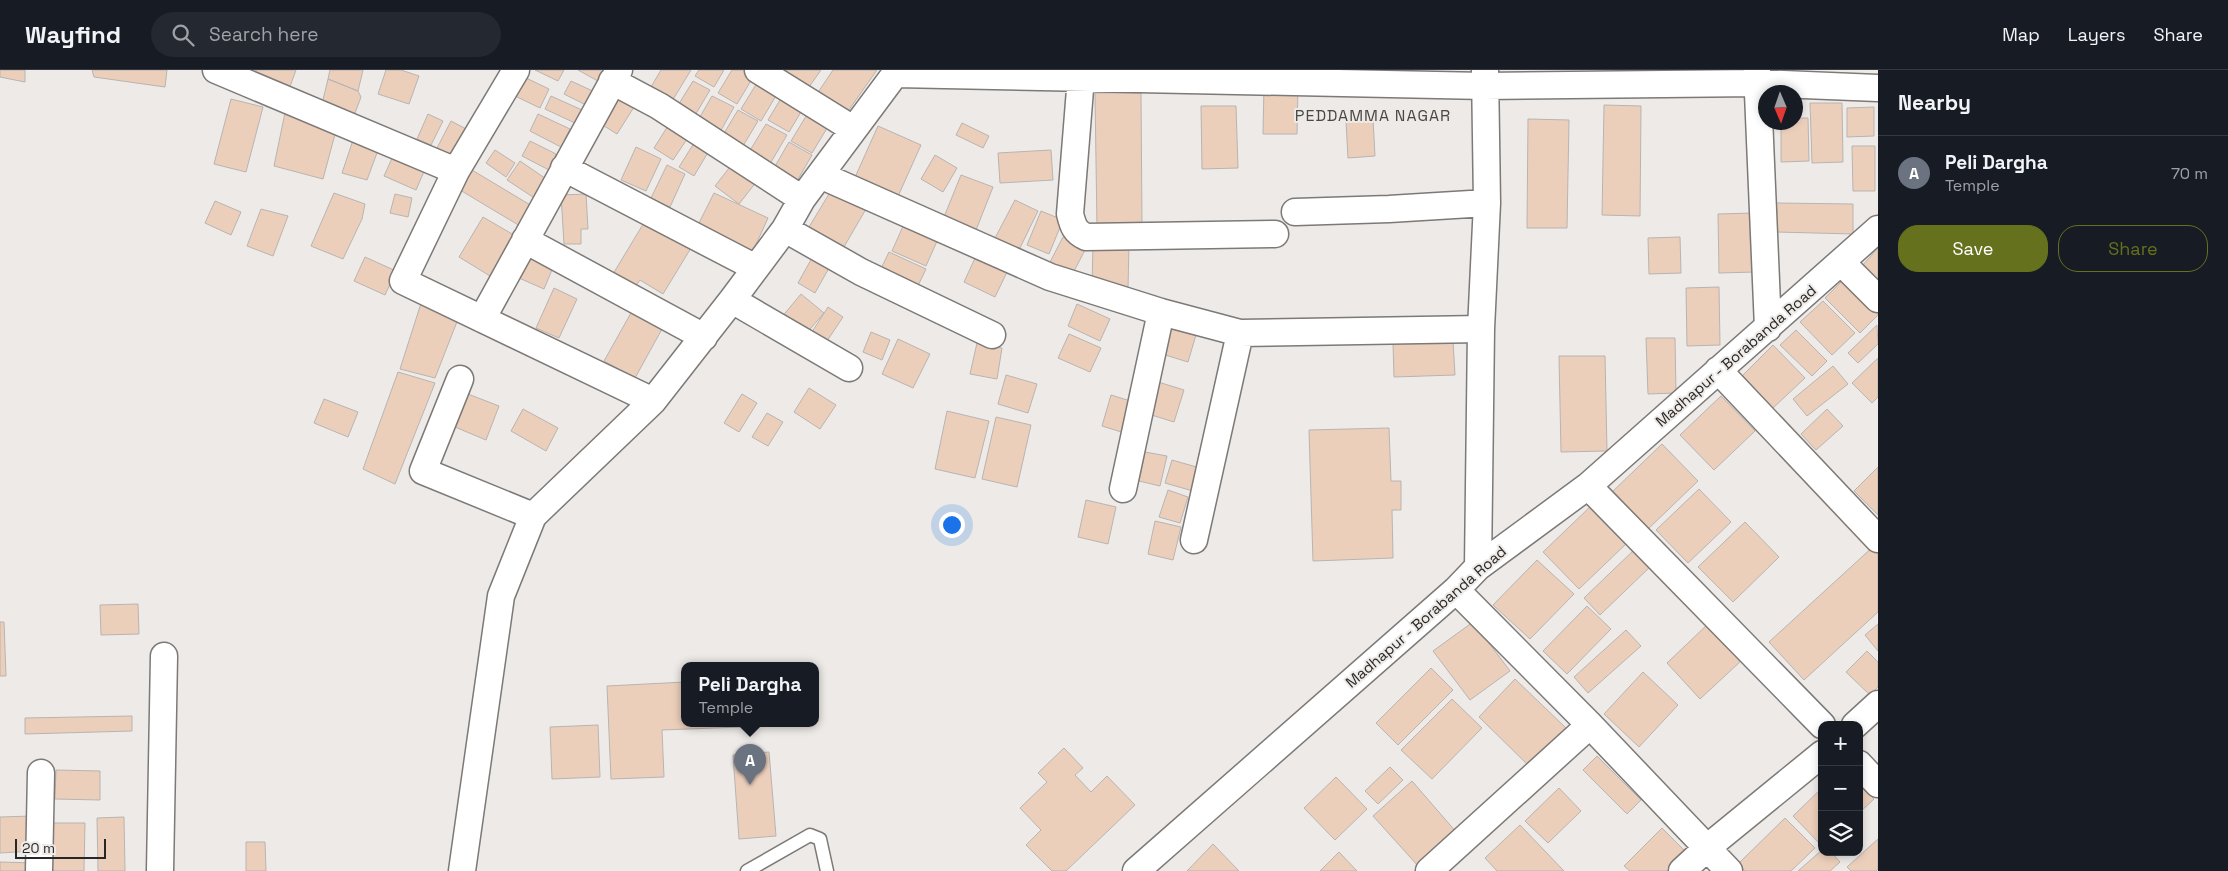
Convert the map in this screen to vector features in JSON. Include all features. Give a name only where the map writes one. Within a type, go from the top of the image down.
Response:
[{"type":"street","points":[[216,70],[222,70],[456,171]]},
{"type":"street","points":[[516,70],[456,171],[403,281],[653,401]]},
{"type":"street","points":[[758,70],[853,129]]},
{"type":"street","points":[[462,871],[501,596],[533,516],[653,401],[785,229],[802,199],[897,72],[1081,77],[1202,75],[1485,78],[1757,76],[1878,88]]},
{"type":"street","points":[[482,319],[615,76],[802,199]]},
{"type":"street","points":[[1757,76],[1768,328]]},
{"type":"street","points":[[1081,77],[1070,214],[1073,226],[1078,233],[1086,237],[1275,234]]},
{"type":"street","points":[[1478,567],[1481,329],[1487,203],[1485,78]]},
{"type":"street","points":[[564,168],[756,268]]},
{"type":"street","points":[[820,175],[1050,277],[1161,312],[1240,333],[1481,329]]},
{"type":"street","points":[[1295,212],[1487,203]]},
{"type":"street","points":[[785,229],[861,272],[992,335]]},
{"type":"street","name":"Madhapur - Borabanda Road","points":[[1136,871],[1456,590],[1478,567],[1588,486],[1842,263],[1878,229]]},
{"type":"street","points":[[525,240],[704,337]]},
{"type":"street","points":[[1842,263],[1878,299]]},
{"type":"street","points":[[732,300],[849,368]]},
{"type":"street","points":[[1123,489],[1161,312]]},
{"type":"street","points":[[1194,540],[1240,333]]},
{"type":"street","points":[[1718,370],[1878,540]]},
{"type":"street","points":[[460,379],[423,471],[533,516]]},
{"type":"street","points":[[1588,486],[1818,721]]},
{"type":"street","points":[[1456,590],[1590,725],[1729,871]]},
{"type":"street","points":[[160,871],[164,656]]},
{"type":"street","points":[[1859,721],[1878,704]]},
{"type":"street","points":[[1429,871],[1590,725]]},
{"type":"street","points":[[1682,871],[1708,847],[1818,757]]},
{"type":"street","points":[[1861,766],[1878,784]]},
{"type":"street","points":[[39,871],[41,773]]},
{"type":"lane","points":[[747,871],[810,835],[820,839],[826,871]]},
{"type":"building","points":[[0,70],[25,70],[25,82],[0,77]]},
{"type":"building","points":[[92,70],[167,70],[165,87],[94,77]]},
{"type":"building","points":[[256,70],[296,70],[288,92],[253,79]]},
{"type":"building","points":[[330,70],[363,70],[358,91],[328,79]]},
{"type":"building","points":[[386,70],[401,70],[419,76],[409,104],[378,94]]},
{"type":"building","points":[[535,70],[564,70],[558,81]]},
{"type":"building","points":[[578,70],[613,70],[605,85]]},
{"type":"building","points":[[661,70],[691,70],[669,106],[648,92]]},
{"type":"building","points":[[699,70],[724,70],[714,87],[695,76]]},
{"type":"building","points":[[732,70],[748,70],[755,74],[737,104],[718,93]]},
{"type":"building","points":[[784,70],[821,70],[809,87]]},
{"type":"building","points":[[833,70],[877,70],[846,114],[817,94]]},
{"type":"building","points":[[524,77],[549,89],[540,108],[515,96]]},
{"type":"building","points":[[760,78],[780,89],[761,121],[741,109]]},
{"type":"building","points":[[328,79],[358,91],[361,97],[352,121],[321,108]]},
{"type":"building","points":[[571,81],[597,93],[590,107],[564,94]]},
{"type":"building","points":[[693,81],[710,90],[694,117],[677,107]]},
{"type":"building","points":[[1264,86],[1298,86],[1297,134],[1263,134]]},
{"type":"building","points":[[786,90],[807,102],[789,132],[768,120]]},
{"type":"building","points":[[610,92],[634,107],[617,134],[593,119]]},
{"type":"building","points":[[1095,93],[1141,93],[1142,228],[1097,228]]},
{"type":"building","points":[[551,96],[582,110],[575,123],[545,109]]},
{"type":"building","points":[[712,96],[734,107],[719,134],[697,122]]},
{"type":"building","points":[[231,99],[263,107],[246,172],[214,164]]},
{"type":"building","points":[[287,103],[338,123],[323,179],[274,166]]},
{"type":"building","points":[[1810,103],[1842,103],[1843,162],[1812,163]]},
{"type":"building","points":[[1604,105],[1641,106],[1640,216],[1602,215]]},
{"type":"building","points":[[1201,106],[1236,106],[1238,168],[1202,169]]},
{"type":"building","points":[[1874,107],[1874,136],[1847,137],[1847,108]]},
{"type":"building","points":[[811,108],[832,120],[812,153],[791,141]]},
{"type":"building","points":[[738,110],[758,121],[740,151],[720,140]]},
{"type":"building","points":[[428,114],[443,121],[431,145],[417,139]]},
{"type":"building","points":[[538,114],[570,129],[561,147],[530,131]]},
{"type":"building","points":[[1803,118],[1808,118],[1809,161],[1781,162],[1781,130],[1803,130]]},
{"type":"building","points":[[1373,119],[1375,156],[1348,158],[1346,121]]},
{"type":"building","points":[[1528,119],[1569,120],[1567,228],[1527,228]]},
{"type":"building","points":[[451,121],[468,130],[455,157],[437,148]]},
{"type":"building","points":[[671,121],[691,133],[673,160],[654,148]]},
{"type":"building","points":[[962,123],[989,136],[983,148],[956,135]]},
{"type":"building","points":[[766,124],[787,135],[767,169],[746,157]]},
{"type":"building","points":[[878,126],[921,145],[895,203],[852,184]]},
{"type":"building","points":[[356,131],[381,142],[367,180],[342,173]]},
{"type":"building","points":[[696,140],[710,149],[694,176],[679,167]]},
{"type":"building","points":[[530,141],[556,154],[549,170],[522,156]]},
{"type":"building","points":[[789,142],[812,155],[793,188],[770,175]]},
{"type":"building","points":[[1852,146],[1875,146],[1875,191],[1853,191]]},
{"type":"building","points":[[636,147],[661,159],[646,191],[621,180]]},
{"type":"building","points":[[495,150],[515,163],[506,177],[486,163]]},
{"type":"building","points":[[1051,150],[1053,180],[1000,183],[998,153]]},
{"type":"building","points":[[394,154],[426,167],[416,190],[384,176]]},
{"type":"building","points":[[935,155],[957,168],[943,192],[921,179]]},
{"type":"building","points":[[520,161],[552,183],[539,201],[507,180]]},
{"type":"building","points":[[733,163],[757,181],[739,204],[715,186]]},
{"type":"building","points":[[667,165],[685,174],[670,207],[651,198]]},
{"type":"building","points":[[467,167],[537,209],[525,229],[455,187]]},
{"type":"building","points":[[961,175],[993,187],[976,230],[944,217]]},
{"type":"building","points":[[832,189],[866,209],[841,252],[806,232]]},
{"type":"building","points":[[334,193],[365,204],[362,219],[343,259],[311,246]]},
{"type":"building","points":[[714,193],[768,218],[753,251],[698,225]]},
{"type":"building","points":[[395,194],[412,198],[408,217],[390,213]]},
{"type":"building","points":[[586,194],[588,229],[581,229],[581,244],[564,244],[561,195]]},
{"type":"building","points":[[1015,200],[1038,211],[1018,252],[994,240]]},
{"type":"building","points":[[215,201],[241,212],[231,235],[205,223]]},
{"type":"building","points":[[1776,203],[1853,204],[1853,234],[1776,232]]},
{"type":"building","points":[[261,209],[288,216],[273,256],[247,246]]},
{"type":"building","points":[[1041,211],[1063,220],[1049,254],[1027,245]]},
{"type":"building","points":[[1754,213],[1755,272],[1719,273],[1718,214]]},
{"type":"building","points":[[483,217],[519,238],[495,279],[459,257]]},
{"type":"building","points":[[645,221],[691,248],[663,294],[640,280],[634,288],[613,274]]},
{"type":"building","points":[[904,224],[938,239],[926,266],[892,251]]},
{"type":"building","points":[[1063,237],[1086,248],[1071,277],[1048,266]]},
{"type":"building","points":[[1680,237],[1681,273],[1649,274],[1648,238]]},
{"type":"building","points":[[1093,243],[1129,244],[1128,289],[1092,288]]},
{"type":"building","points":[[524,244],[557,258],[544,289],[510,274]]},
{"type":"building","points":[[1878,248],[1878,281],[1862,266]]},
{"type":"building","points":[[817,249],[834,259],[815,293],[798,283]]},
{"type":"building","points":[[889,252],[926,269],[914,294],[877,277]]},
{"type":"building","points":[[976,256],[1008,270],[995,297],[964,282]]},
{"type":"building","points":[[365,257],[396,271],[385,295],[354,281]]},
{"type":"building","points":[[1845,278],[1878,312],[1878,315],[1860,333],[1825,298]]},
{"type":"building","points":[[1719,287],[1720,345],[1687,346],[1686,288]]},
{"type":"building","points":[[554,288],[577,299],[559,338],[536,328]]},
{"type":"building","points":[[801,294],[824,313],[804,336],[781,318]]},
{"type":"building","points":[[423,297],[460,314],[435,378],[400,369]]},
{"type":"building","points":[[1823,301],[1855,333],[1832,355],[1800,322]]},
{"type":"building","points":[[636,304],[667,320],[635,378],[604,361]]},
{"type":"building","points":[[1077,304],[1110,319],[1100,341],[1068,326]]},
{"type":"building","points":[[828,307],[843,317],[823,347],[808,338]]},
{"type":"building","points":[[1172,320],[1198,328],[1188,362],[1162,354]]},
{"type":"building","points":[[1877,325],[1878,344],[1858,363],[1848,353]]},
{"type":"building","points":[[1796,330],[1827,361],[1812,376],[1780,345]]},
{"type":"building","points":[[871,332],[890,340],[882,360],[863,352]]},
{"type":"building","points":[[1069,334],[1101,348],[1090,372],[1058,358]]},
{"type":"building","points":[[1646,338],[1675,338],[1676,393],[1648,394]]},
{"type":"building","points":[[898,339],[930,354],[913,388],[882,374]]},
{"type":"building","points":[[1453,341],[1455,375],[1394,377],[1393,343]]},
{"type":"building","points":[[977,343],[1002,348],[997,379],[970,374]]},
{"type":"building","points":[[1773,345],[1805,378],[1772,409],[1740,378]]},
{"type":"building","points":[[1559,356],[1605,356],[1607,451],[1561,452]]},
{"type":"building","points":[[1878,358],[1878,397],[1872,403],[1852,383]]},
{"type":"building","points":[[1833,366],[1848,384],[1807,416],[1793,399]]},
{"type":"building","points":[[398,372],[435,383],[395,484],[363,469]]},
{"type":"building","points":[[1006,375],[1037,384],[1028,413],[998,404]]},
{"type":"building","points":[[1155,381],[1184,390],[1174,422],[1145,413]]},
{"type":"building","points":[[809,388],[836,405],[820,429],[794,412]]},
{"type":"building","points":[[468,394],[499,406],[486,440],[455,427]]},
{"type":"building","points":[[742,394],[757,403],[739,432],[724,423]]},
{"type":"building","points":[[1111,395],[1137,403],[1128,434],[1102,426]]},
{"type":"building","points":[[1721,396],[1755,431],[1714,470],[1680,435]]},
{"type":"building","points":[[324,399],[358,412],[348,437],[314,423]]},
{"type":"building","points":[[523,409],[558,428],[546,451],[511,431]]},
{"type":"building","points":[[1827,409],[1843,426],[1816,450],[1801,434]]},
{"type":"building","points":[[947,411],[989,421],[975,478],[935,469]]},
{"type":"building","points":[[767,413],[783,422],[768,446],[752,437]]},
{"type":"building","points":[[996,417],[1031,425],[1017,487],[982,479]]},
{"type":"building","points":[[1389,428],[1391,481],[1401,481],[1401,510],[1392,510],[1393,558],[1313,561],[1309,430]]},
{"type":"building","points":[[1662,444],[1698,481],[1646,531],[1610,494]]},
{"type":"building","points":[[1145,452],[1167,456],[1160,486],[1139,481]]},
{"type":"building","points":[[1172,460],[1200,468],[1193,491],[1165,483]]},
{"type":"building","points":[[1878,467],[1878,515],[1854,491]]},
{"type":"building","points":[[1699,489],[1731,522],[1688,563],[1656,530]]},
{"type":"building","points":[[1168,490],[1188,497],[1180,523],[1159,517]]},
{"type":"building","points":[[1086,500],[1116,507],[1108,544],[1078,537]]},
{"type":"building","points":[[1592,505],[1628,542],[1579,589],[1543,552]]},
{"type":"building","points":[[1155,521],[1181,527],[1173,560],[1148,554]]},
{"type":"building","points":[[1745,522],[1779,557],[1733,602],[1698,567]]},
{"type":"building","points":[[1876,544],[1878,546],[1878,612],[1804,680],[1769,642]]},
{"type":"building","points":[[1636,548],[1652,565],[1600,615],[1584,598]]},
{"type":"building","points":[[1537,560],[1574,594],[1530,639],[1493,605]]},
{"type":"building","points":[[138,604],[139,634],[101,635],[100,605]]},
{"type":"building","points":[[1587,606],[1611,629],[1567,674],[1543,651]]},
{"type":"building","points":[[0,622],[4,622],[6,676],[0,676]]},
{"type":"building","points":[[1473,622],[1510,671],[1470,700],[1433,651]]},
{"type":"building","points":[[1708,624],[1742,660],[1700,699],[1667,663]]},
{"type":"building","points":[[1878,624],[1878,651],[1865,635]]},
{"type":"building","points":[[1626,630],[1641,646],[1588,693],[1574,677]]},
{"type":"building","points":[[1867,651],[1878,662],[1878,687],[1870,695],[1846,672]]},
{"type":"building","points":[[1431,668],[1453,690],[1398,745],[1376,723]]},
{"type":"building","points":[[1643,672],[1678,705],[1639,747],[1604,714]]},
{"type":"building","points":[[1515,679],[1567,729],[1530,767],[1479,717]]},
{"type":"building","points":[[681,682],[681,727],[740,727],[662,730],[664,777],[611,779],[607,686]]},
{"type":"building","points":[[1452,699],[1482,728],[1432,779],[1401,750]]},
{"type":"building","points":[[132,716],[132,731],[25,734],[25,718]]},
{"type":"building","points":[[598,725],[600,777],[552,779],[550,727]]},
{"type":"building","points":[[1064,748],[1083,768],[1075,775],[1091,792],[1107,776],[1135,805],[1066,871],[1052,871],[1026,845],[1041,830],[1020,808],[1047,782],[1038,773]]},
{"type":"building","points":[[769,752],[776,836],[739,839],[733,755]]},
{"type":"building","points":[[1597,756],[1641,800],[1627,814],[1583,770]]},
{"type":"building","points":[[1390,767],[1403,780],[1378,804],[1365,791]]},
{"type":"building","points":[[56,770],[100,771],[100,800],[55,799]]},
{"type":"building","points":[[1336,777],[1367,809],[1335,840],[1304,808]]},
{"type":"building","points":[[1412,781],[1457,833],[1419,867],[1373,816]]},
{"type":"building","points":[[1559,788],[1581,811],[1548,843],[1525,821]]},
{"type":"building","points":[[1863,788],[1874,799],[1863,809]]},
{"type":"building","points":[[1818,792],[1818,842],[1793,816]]},
{"type":"building","points":[[32,816],[33,851],[0,853],[0,817]]},
{"type":"building","points":[[124,817],[125,871],[98,871],[97,818]]},
{"type":"building","points":[[1785,818],[1815,848],[1791,871],[1745,871],[1738,864]]},
{"type":"building","points":[[45,823],[85,823],[84,871],[44,871]]},
{"type":"building","points":[[1520,825],[1564,871],[1497,871],[1485,858]]},
{"type":"building","points":[[1662,828],[1686,852],[1668,871],[1630,871],[1624,866]]},
{"type":"building","points":[[1878,839],[1878,869],[1876,871],[1851,871],[1847,867],[1859,856],[1863,856],[1863,853]]},
{"type":"building","points":[[246,842],[265,842],[266,871],[246,871]]},
{"type":"building","points":[[1213,844],[1239,871],[1187,871]]},
{"type":"building","points":[[1339,852],[1357,871],[1320,871]]},
{"type":"building","points":[[1818,854],[1818,856],[1835,856],[1840,862],[1830,871],[1798,871]]},
{"type":"building","points":[[0,862],[33,863],[33,871],[0,871]]},
{"type":"place","name":"Peli Dargha","points":[[750,785]]},
{"type":"district","name":"PEDDAMMA NAGAR","points":[[1373,115]]}]
